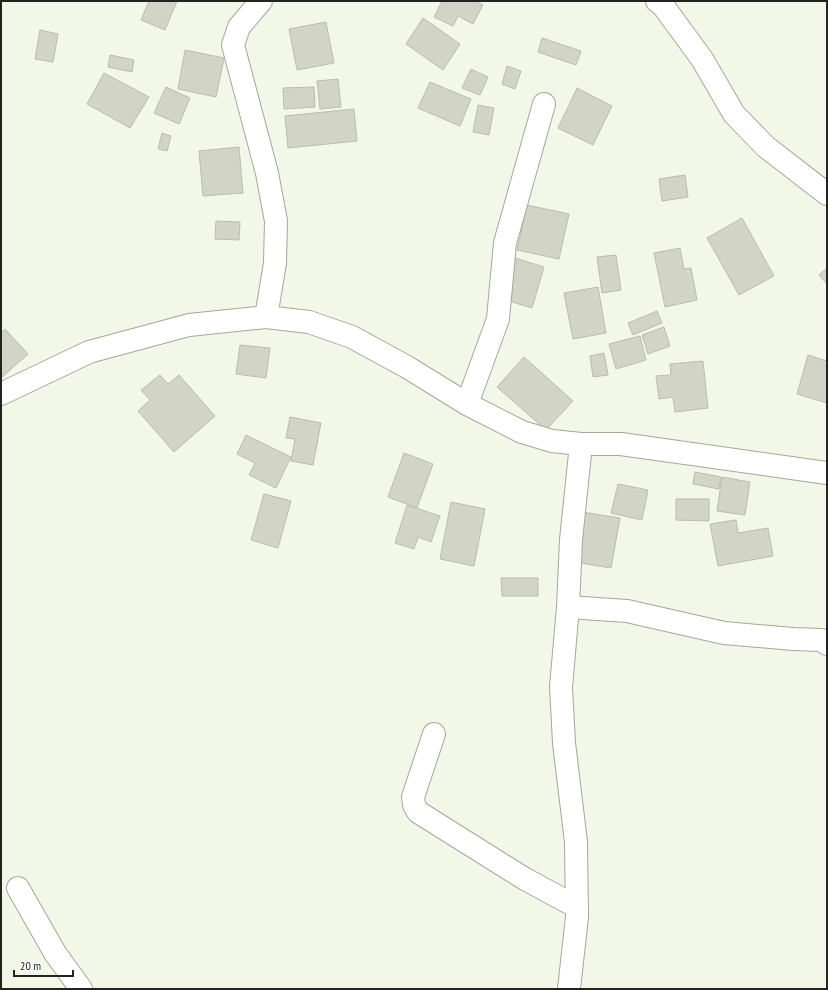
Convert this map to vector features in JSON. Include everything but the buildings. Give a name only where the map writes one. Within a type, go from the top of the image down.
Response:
[{"type":"street","points":[[261,1],[239,27],[233,45],[267,173],[276,221],[275,263],[266,317]]},
{"type":"street","points":[[657,1],[678,26],[702,59],[734,114],[766,147],[827,194]]},
{"type":"street","points":[[467,404],[498,319],[505,243],[544,104]]},
{"type":"street","points":[[1,394],[89,352],[189,324],[266,317],[309,322],[352,337],[407,367],[467,404],[522,432],[552,441],[581,444],[636,446],[827,473]]},
{"type":"street","points":[[569,989],[577,907],[576,842],[564,742],[561,687],[568,607],[570,540],[581,444]]},
{"type":"street","points":[[568,607],[627,611],[724,633],[820,640],[827,644]]},
{"type":"street","points":[[434,734],[413,798],[414,805],[418,812],[525,879],[577,907]]},
{"type":"street","points":[[18,888],[55,953],[81,989]]}]
